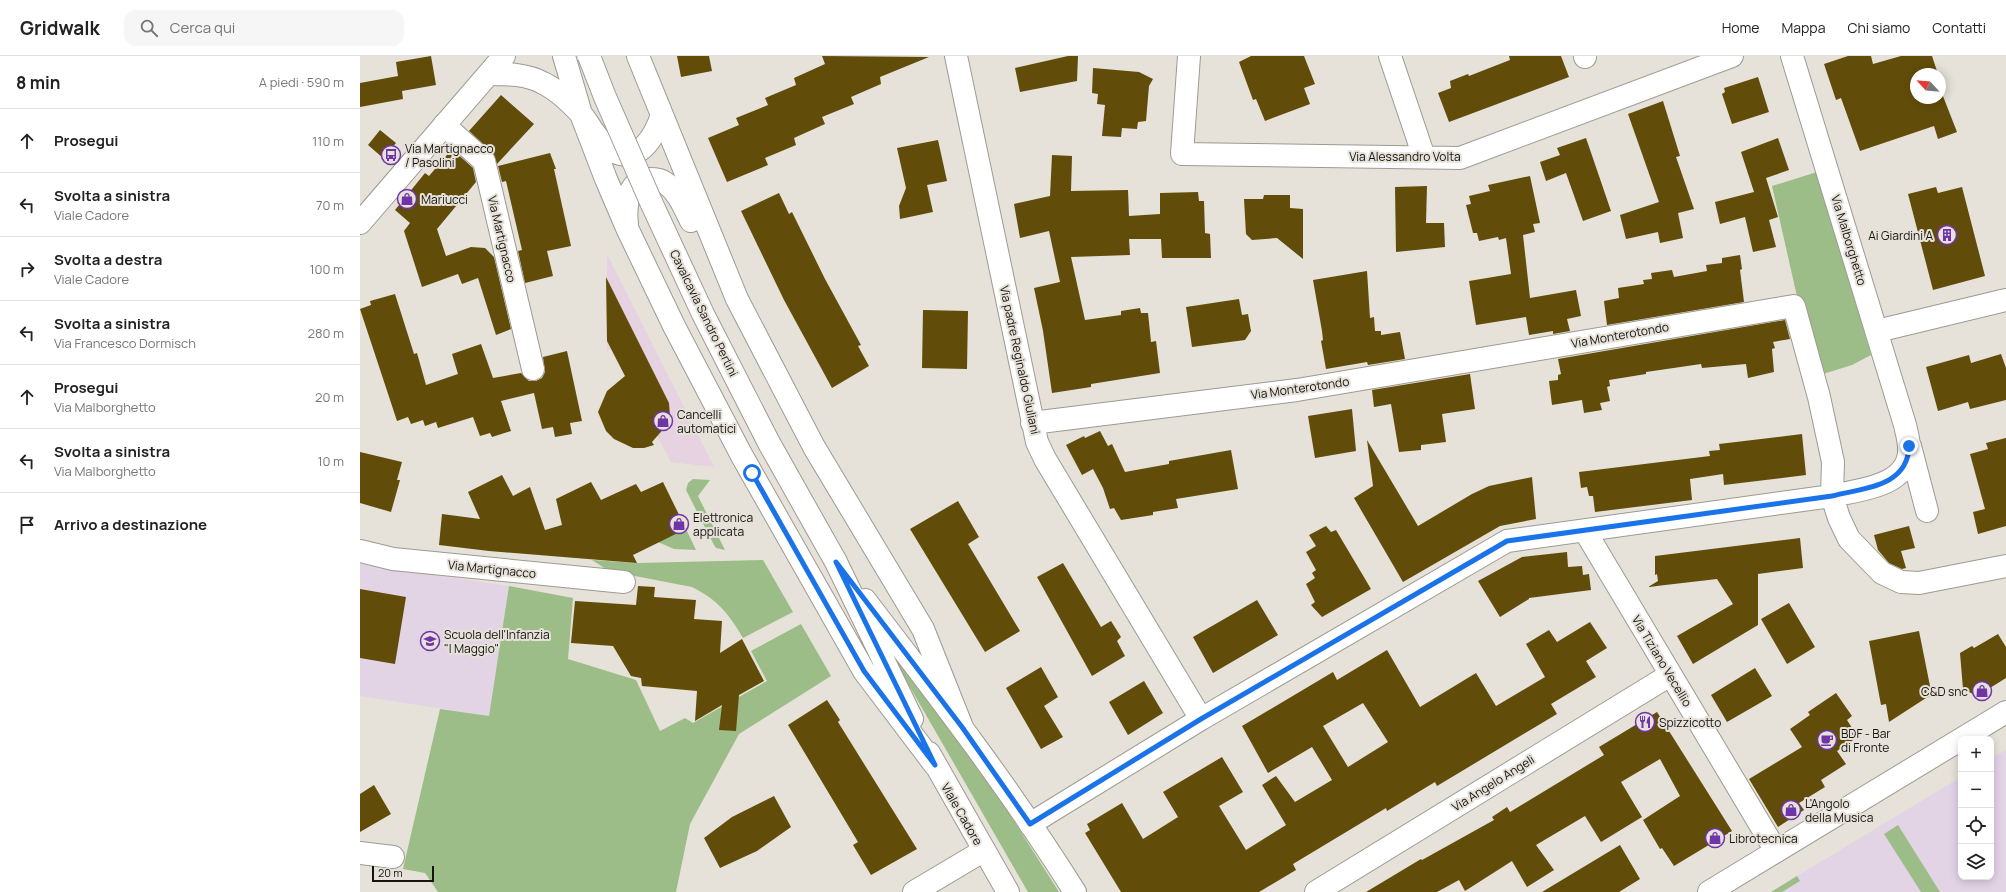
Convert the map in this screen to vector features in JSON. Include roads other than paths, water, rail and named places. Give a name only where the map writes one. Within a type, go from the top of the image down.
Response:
[{"type":"street","points":[[564,56],[581,114],[627,228],[674,326],[742,456],[861,665],[935,765]]},
{"type":"street","name":"Cavalcavia Sandro Pertini","points":[[589,56],[605,97],[652,202],[720,348],[769,443],[836,562]]},
{"type":"street","points":[[638,56],[737,299],[814,447],[923,629],[962,727]]},
{"type":"street","name":"Via padre Reginaldo Giuliani","points":[[956,56],[979,159],[1037,442],[1045,459],[1201,719]]},
{"type":"street","name":"Via Alessandro Volta","points":[[1189,56],[1182,154],[1460,158],[1732,56]]},
{"type":"street","points":[[1390,56],[1424,157]]},
{"type":"street","name":"Via Malborghetto","points":[[1792,56],[1905,425],[1926,511]]},
{"type":"street","points":[[361,219],[498,62],[525,76],[543,82],[564,96],[581,114],[599,140],[607,147],[622,155],[636,153],[643,149],[653,136],[662,118]]},
{"type":"street","name":"Via Martignacco","points":[[444,125],[484,161],[533,369]]},
{"type":"street","points":[[627,228],[626,204],[630,193],[638,183],[645,179],[664,181],[674,190],[682,203],[702,245],[737,299]]},
{"type":"street","points":[[1877,331],[2006,300]]},
{"type":"street","name":"Via Monterotondo","points":[[1032,423],[1297,390],[1794,306],[1819,397],[1833,462],[1832,496],[1839,518],[1849,539],[1882,573],[1893,579],[1910,583],[2006,566]]},
{"type":"street","name":"Via Malborghetto","points":[[1030,824],[1201,719],[1507,541],[1832,496],[1884,483],[1898,474],[1906,465],[1909,454],[1905,425]]},
{"type":"street","name":"Via Tiziano Vecellio","points":[[1585,531],[1776,851]]},
{"type":"street","name":"Via Martignacco","points":[[360,551],[393,559],[624,582]]},
{"type":"street","points":[[836,562],[962,727],[1030,824],[1075,892]]},
{"type":"street","name":"Viale Cadore","points":[[836,562],[935,765],[983,851],[1008,892]]},
{"type":"street","name":"Via Angelo Angeli","points":[[1316,892],[1670,675]]},
{"type":"street","points":[[1709,892],[2006,712]]},
{"type":"street","points":[[914,892],[983,851]]},
{"type":"street","points":[[360,853],[394,857]]},
{"type":"place","name":"Via Martignacco / Pasolini","points":[[391,155]]},
{"type":"place","name":"Mariucci","points":[[407,199]]},
{"type":"place","name":"Ai Giardini A","points":[[1947,235]]},
{"type":"place","name":"Cancelli automatici","points":[[663,421]]},
{"type":"place","name":"Elettronica applicata","points":[[679,524]]},
{"type":"place","name":"Scuola dell'Infanzia \"I Maggio\"","points":[[430,641]]},
{"type":"place","name":"C&D snc","points":[[1982,691]]},
{"type":"place","name":"Spizzicotto","points":[[1645,722]]},
{"type":"place","name":"BDF - Bar di Fronte","points":[[1827,740]]},
{"type":"place","name":"L'Angolo della Musica","points":[[1791,810]]},
{"type":"place","name":"Librotecnica","points":[[1715,838]]}]
